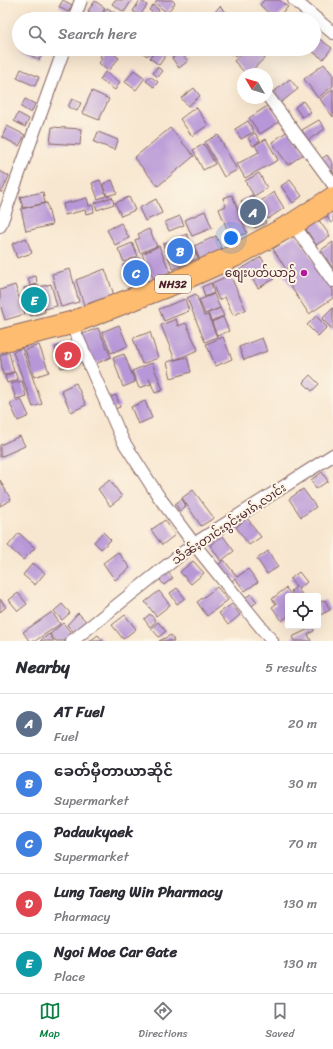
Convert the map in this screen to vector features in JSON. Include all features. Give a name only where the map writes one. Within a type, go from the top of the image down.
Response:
[{"type":"highway","name":"NH32","points":[[0,342],[71,323],[174,283],[234,256],[293,224],[333,198]]},
{"type":"street","points":[[77,12],[82,0]]},
{"type":"street","points":[[294,0],[308,12]]},
{"type":"street","points":[[321,23],[333,33]]},
{"type":"street","points":[[0,226],[61,56]]},
{"type":"street","points":[[273,104],[333,184]]},
{"type":"street","points":[[293,224],[333,281]]},
{"type":"street","points":[[71,323],[123,441],[159,497],[194,544],[272,641]]},
{"type":"street","name":"သဵၼ်ႈတၢင်းၵွင်းမၢၵ်ႇလၢင်း","points":[[72,641],[194,544],[333,455]]},
{"type":"building","points":[[63,0],[72,5],[68,12],[59,7]]},
{"type":"building","points":[[115,0],[132,0],[124,12],[112,4]]},
{"type":"building","points":[[140,0],[147,5],[143,12],[133,11]]},
{"type":"building","points":[[158,0],[172,0],[175,3],[168,12],[166,12],[155,3]]},
{"type":"building","points":[[264,0],[279,0],[288,7],[283,12],[268,12],[260,5]]},
{"type":"building","points":[[95,1],[105,8],[103,12],[88,11]]},
{"type":"building","points":[[153,5],[159,10],[158,12],[152,12],[149,10]]},
{"type":"building","points":[[220,6],[226,12],[215,12]]},
{"type":"building","points":[[107,8],[114,12],[104,12]]},
{"type":"building","points":[[321,40],[332,48],[323,59],[319,56],[321,56]]},
{"type":"building","points":[[32,56],[41,56],[39,60]]},
{"type":"building","points":[[100,56],[117,56],[119,58],[108,71],[99,63],[102,59]]},
{"type":"building","points":[[152,56],[166,56],[159,65],[150,58]]},
{"type":"building","points":[[175,56],[184,56],[188,61],[179,68],[172,58]]},
{"type":"building","points":[[239,56],[267,56],[254,68],[240,68],[234,61]]},
{"type":"building","points":[[324,64],[333,75],[333,86],[318,98],[304,79]]},
{"type":"building","points":[[157,67],[163,71],[158,77],[153,73]]},
{"type":"building","points":[[21,69],[39,77],[35,86],[17,78]]},
{"type":"building","points":[[134,70],[145,78],[136,90],[125,82]]},
{"type":"building","points":[[105,72],[120,82],[115,90],[100,80]]},
{"type":"building","points":[[150,76],[158,82],[154,87],[146,81]]},
{"type":"building","points":[[290,79],[298,89],[280,103],[273,92]]},
{"type":"building","points":[[194,88],[200,96],[188,106],[181,98]]},
{"type":"building","points":[[333,89],[333,117],[320,99]]},
{"type":"building","points":[[92,91],[109,99],[99,120],[82,113]]},
{"type":"building","points":[[25,99],[35,104],[31,113],[21,107]]},
{"type":"building","points":[[72,99],[81,103],[77,111],[68,107]]},
{"type":"building","points":[[303,101],[311,112],[302,117],[295,107]]},
{"type":"building","points":[[269,105],[280,121],[260,134],[249,118]]},
{"type":"building","points":[[196,107],[208,125],[192,136],[180,119]]},
{"type":"building","points":[[18,113],[29,119],[25,127],[14,121]]},
{"type":"building","points":[[319,120],[325,129],[308,140],[302,130]]},
{"type":"building","points":[[248,121],[254,132],[241,139],[235,129]]},
{"type":"building","points":[[7,126],[25,135],[19,146],[2,137]]},
{"type":"building","points":[[52,127],[81,129],[80,145],[50,143]]},
{"type":"building","points":[[170,128],[194,156],[158,186],[134,158]]},
{"type":"building","points":[[289,130],[305,153],[288,165],[272,142]]},
{"type":"building","points":[[98,132],[118,140],[115,150],[94,142]]},
{"type":"building","points":[[255,133],[260,141],[253,146],[248,138]]},
{"type":"building","points":[[218,135],[237,170],[224,177],[205,142]]},
{"type":"building","points":[[266,139],[278,160],[245,178],[237,164],[259,152],[255,145]]},
{"type":"building","points":[[204,144],[215,164],[203,170],[193,150]]},
{"type":"building","points":[[327,155],[333,164],[333,174],[320,160]]},
{"type":"building","points":[[0,171],[9,176],[2,192],[0,192]]},
{"type":"building","points":[[259,173],[267,188],[254,196],[245,181]]},
{"type":"building","points":[[100,180],[106,196],[98,199],[92,183]]},
{"type":"building","points":[[112,180],[117,193],[107,196],[103,184]]},
{"type":"building","points":[[290,180],[302,196],[293,203],[281,186]]},
{"type":"building","points":[[43,192],[45,203],[23,208],[20,197]]},
{"type":"building","points":[[274,192],[284,208],[268,219],[258,203]]},
{"type":"building","points":[[232,195],[247,233],[231,239],[219,209],[226,206],[223,198]]},
{"type":"building","points":[[252,195],[266,223],[255,228],[241,201]]},
{"type":"building","points":[[112,197],[114,204],[97,210],[95,203]]},
{"type":"building","points":[[129,197],[135,210],[121,216],[115,203]]},
{"type":"building","points":[[87,198],[89,206],[93,205],[94,212],[86,214],[85,210],[65,215],[63,204]]},
{"type":"building","points":[[156,199],[162,213],[145,221],[139,208]]},
{"type":"building","points":[[47,203],[52,225],[26,231],[21,209]]},
{"type":"building","points":[[333,210],[333,222],[331,223],[326,215]]},
{"type":"building","points":[[205,211],[212,228],[192,236],[185,220]]},
{"type":"building","points":[[180,216],[184,225],[169,231],[165,222]]},
{"type":"building","points":[[318,219],[330,236],[316,245],[305,228]]},
{"type":"building","points":[[121,223],[129,238],[115,245],[107,230]]},
{"type":"building","points":[[149,229],[157,246],[140,253],[135,240],[140,238],[138,234]]},
{"type":"building","points":[[187,234],[198,258],[173,269],[163,244]]},
{"type":"building","name":"စျေးပတ်ယာဉ်","points":[[296,234],[333,290],[333,298],[309,314],[283,275],[288,272],[273,249]]},
{"type":"building","points":[[216,236],[222,250],[200,260],[194,246]]},
{"type":"building","points":[[26,238],[32,253],[17,258],[12,244]]},
{"type":"building","points":[[333,242],[333,269],[321,250]]},
{"type":"building","points":[[132,243],[138,256],[124,262],[118,249]]},
{"type":"building","points":[[159,246],[170,272],[154,280],[142,254]]},
{"type":"building","points":[[261,257],[274,279],[258,288],[250,275],[243,279],[238,271]]},
{"type":"building","points":[[139,258],[148,282],[132,288],[123,265]]},
{"type":"building","points":[[70,269],[79,302],[61,307],[52,274]]},
{"type":"building","points":[[105,269],[114,295],[84,305],[76,280]]},
{"type":"building","points":[[230,275],[246,310],[233,315],[225,297],[219,300],[212,283]]},
{"type":"building","points":[[36,276],[37,284],[30,286],[28,278]]},
{"type":"building","points":[[211,283],[214,293],[205,297],[202,287]]},
{"type":"building","points":[[51,284],[57,306],[45,309],[40,287]]},
{"type":"building","points":[[15,285],[25,314],[5,320],[0,304],[0,290]]},
{"type":"building","points":[[38,285],[45,312],[31,316],[24,288]]},
{"type":"building","points":[[196,294],[204,316],[208,315],[217,337],[205,342],[187,298]]},
{"type":"building","points":[[214,294],[220,308],[205,314],[199,300]]},
{"type":"building","points":[[185,299],[189,311],[164,321],[159,309]]},
{"type":"building","points":[[220,308],[224,316],[211,321],[208,313]]},
{"type":"building","points":[[333,308],[333,330],[322,319]]},
{"type":"building","points":[[316,316],[327,327],[318,336],[307,325]]},
{"type":"building","points":[[223,317],[229,331],[217,336],[212,322]]},
{"type":"building","points":[[176,319],[178,326],[186,323],[198,350],[175,360],[161,325]]},
{"type":"building","points":[[119,325],[128,346],[111,353],[102,332]]},
{"type":"building","points":[[98,328],[111,357],[93,365],[80,335]]},
{"type":"building","points":[[150,332],[158,358],[142,364],[133,338]]},
{"type":"building","points":[[223,337],[232,359],[216,366],[206,344]]},
{"type":"building","points":[[262,338],[267,351],[244,360],[239,347]]},
{"type":"building","points":[[74,341],[80,363],[61,368],[55,347]]},
{"type":"building","points":[[39,345],[49,372],[34,377],[25,350]]},
{"type":"building","points":[[22,348],[42,404],[33,407],[13,352]]},
{"type":"building","points":[[9,352],[14,372],[3,375],[0,355]]},
{"type":"building","points":[[124,354],[135,382],[123,387],[113,358]]},
{"type":"building","points":[[187,357],[191,372],[171,378],[167,362]]},
{"type":"building","points":[[152,363],[163,390],[155,393],[149,378],[151,384],[139,388],[132,371]]},
{"type":"building","points":[[15,372],[18,380],[7,383],[5,376]]},
{"type":"building","points":[[310,375],[319,384],[312,391],[303,382]]},
{"type":"building","points":[[22,381],[26,396],[16,399],[11,384]]},
{"type":"building","points":[[76,383],[86,405],[71,412],[61,390]]},
{"type":"building","points":[[116,395],[120,407],[112,410],[108,398]]},
{"type":"building","points":[[21,399],[29,416],[18,421],[10,404]]},
{"type":"building","points":[[145,401],[152,418],[138,424],[131,407]]},
{"type":"building","points":[[20,436],[25,446],[0,457],[0,445]]},
{"type":"building","points":[[322,472],[328,481],[316,489],[311,480]]},
{"type":"building","points":[[0,480],[11,500],[0,506]]},
{"type":"building","points":[[110,480],[122,497],[110,506],[98,489]]},
{"type":"building","points":[[303,489],[316,507],[301,517],[289,499]]},
{"type":"building","points":[[193,490],[214,518],[201,526],[182,498]]},
{"type":"building","points":[[182,499],[186,506],[180,511],[175,504]]},
{"type":"building","points":[[247,518],[261,537],[249,545],[236,527]]},
{"type":"building","points":[[165,520],[175,535],[162,545],[151,530]]},
{"type":"building","points":[[103,532],[111,540],[101,549],[94,542]]},
{"type":"building","points":[[19,533],[35,548],[23,560],[8,546]]},
{"type":"building","points":[[223,536],[234,551],[221,561],[210,545]]},
{"type":"building","points":[[268,551],[278,567],[267,574],[257,559]]},
{"type":"building","points":[[118,552],[130,568],[115,580],[103,563]]},
{"type":"building","points":[[224,560],[237,577],[248,569],[258,582],[245,591],[235,578],[230,583],[217,566]]},
{"type":"building","points":[[193,561],[204,573],[191,584],[180,572]]},
{"type":"building","points":[[33,563],[45,573],[35,585],[23,575]]},
{"type":"building","points":[[166,570],[173,578],[164,585],[157,576]]},
{"type":"building","points":[[299,572],[307,582],[298,589],[301,593],[292,593],[291,591],[296,587],[290,579]]},
{"type":"building","points":[[217,587],[228,600],[207,616],[197,602]]},
{"type":"building","points":[[177,588],[185,598],[177,604],[170,593]]},
{"type":"building","points":[[286,588],[290,593],[285,593],[285,618],[282,621],[272,607],[276,604],[272,599]]},
{"type":"building","points":[[159,591],[170,605],[156,616],[145,602]]},
{"type":"building","points":[[18,593],[27,604],[18,611],[9,600]]},
{"type":"building","points":[[251,594],[257,602],[249,608],[243,599]]},
{"type":"building","points":[[0,599],[6,607],[0,612]]},
{"type":"building","points":[[325,600],[330,610],[321,614],[321,602]]},
{"type":"building","points":[[62,604],[70,613],[62,620],[54,611]]},
{"type":"building","points":[[232,604],[240,615],[228,625],[219,613]]},
{"type":"building","points":[[52,612],[60,624],[35,641],[29,641],[23,632]]},
{"type":"building","points":[[78,613],[87,622],[76,634],[67,625]]},
{"type":"building","points":[[150,614],[156,621],[150,627],[144,619]]},
{"type":"building","points":[[125,615],[136,629],[123,639],[112,625]]},
{"type":"building","points":[[158,622],[166,631],[159,637],[151,628]]},
{"type":"building","points":[[63,623],[73,635],[65,641],[56,641],[50,634]]},
{"type":"building","points":[[309,629],[314,629],[314,631],[308,634],[311,641],[294,641],[292,637]]},
{"type":"building","points":[[49,634],[54,641],[40,641]]},
{"type":"building","points":[[98,635],[103,641],[90,641]]},
{"type":"building","points":[[171,635],[174,641],[159,641]]},
{"type":"place","name":"AT Fuel","points":[[253,212]]},
{"type":"place","name":"ခေတ်မှီတာယာဆိုင်","points":[[180,251]]},
{"type":"place","name":"Padaukyaek","points":[[136,273]]},
{"type":"place","name":"စျေးပတ်ယာဉ်","points":[[304,273]]},
{"type":"place","name":"Ngoi Moe Car Gate","points":[[34,300]]},
{"type":"place","name":"Lung Taeng Win Pharmacy","points":[[68,355]]}]
